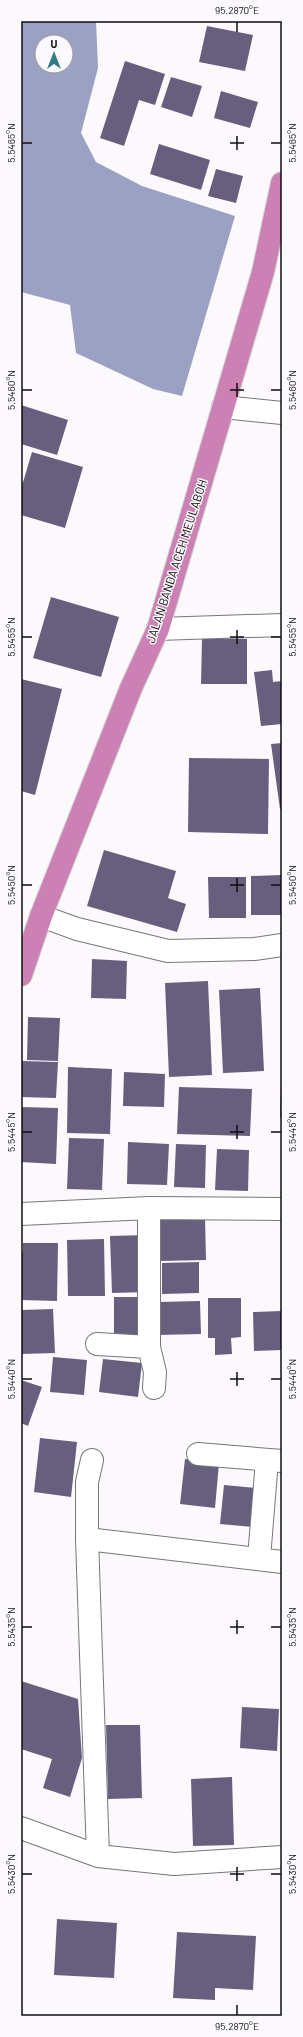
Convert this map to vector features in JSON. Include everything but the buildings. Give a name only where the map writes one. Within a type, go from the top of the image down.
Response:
[{"type":"highway","name":"JALAN BANDA ACEH MEULABOH","points":[[21,975],[41,916],[131,688],[158,628],[263,272],[281,194]]},
{"type":"street","points":[[223,407],[282,413]]},
{"type":"street","points":[[158,628],[282,625]]},
{"type":"street","points":[[41,916],[77,929],[168,950],[254,949],[282,945]]},
{"type":"street","points":[[149,1208],[149,1347],[155,1372],[154,1388]]},
{"type":"street","points":[[21,1214],[149,1208],[282,1208]]},
{"type":"street","points":[[97,1344],[149,1347]]},
{"type":"street","points":[[198,1454],[274,1461],[259,1558]]},
{"type":"street","points":[[92,1460],[87,1482],[87,1539],[98,1856]]},
{"type":"street","points":[[87,1539],[259,1558],[282,1562]]},
{"type":"street","points":[[21,1828],[98,1856],[174,1864],[282,1857]]},
{"type":"water","points":[[21,21],[96,21],[98,68],[81,133],[96,162],[142,186],[235,216],[182,396],[153,389],[76,353],[70,305],[21,292]]}]
